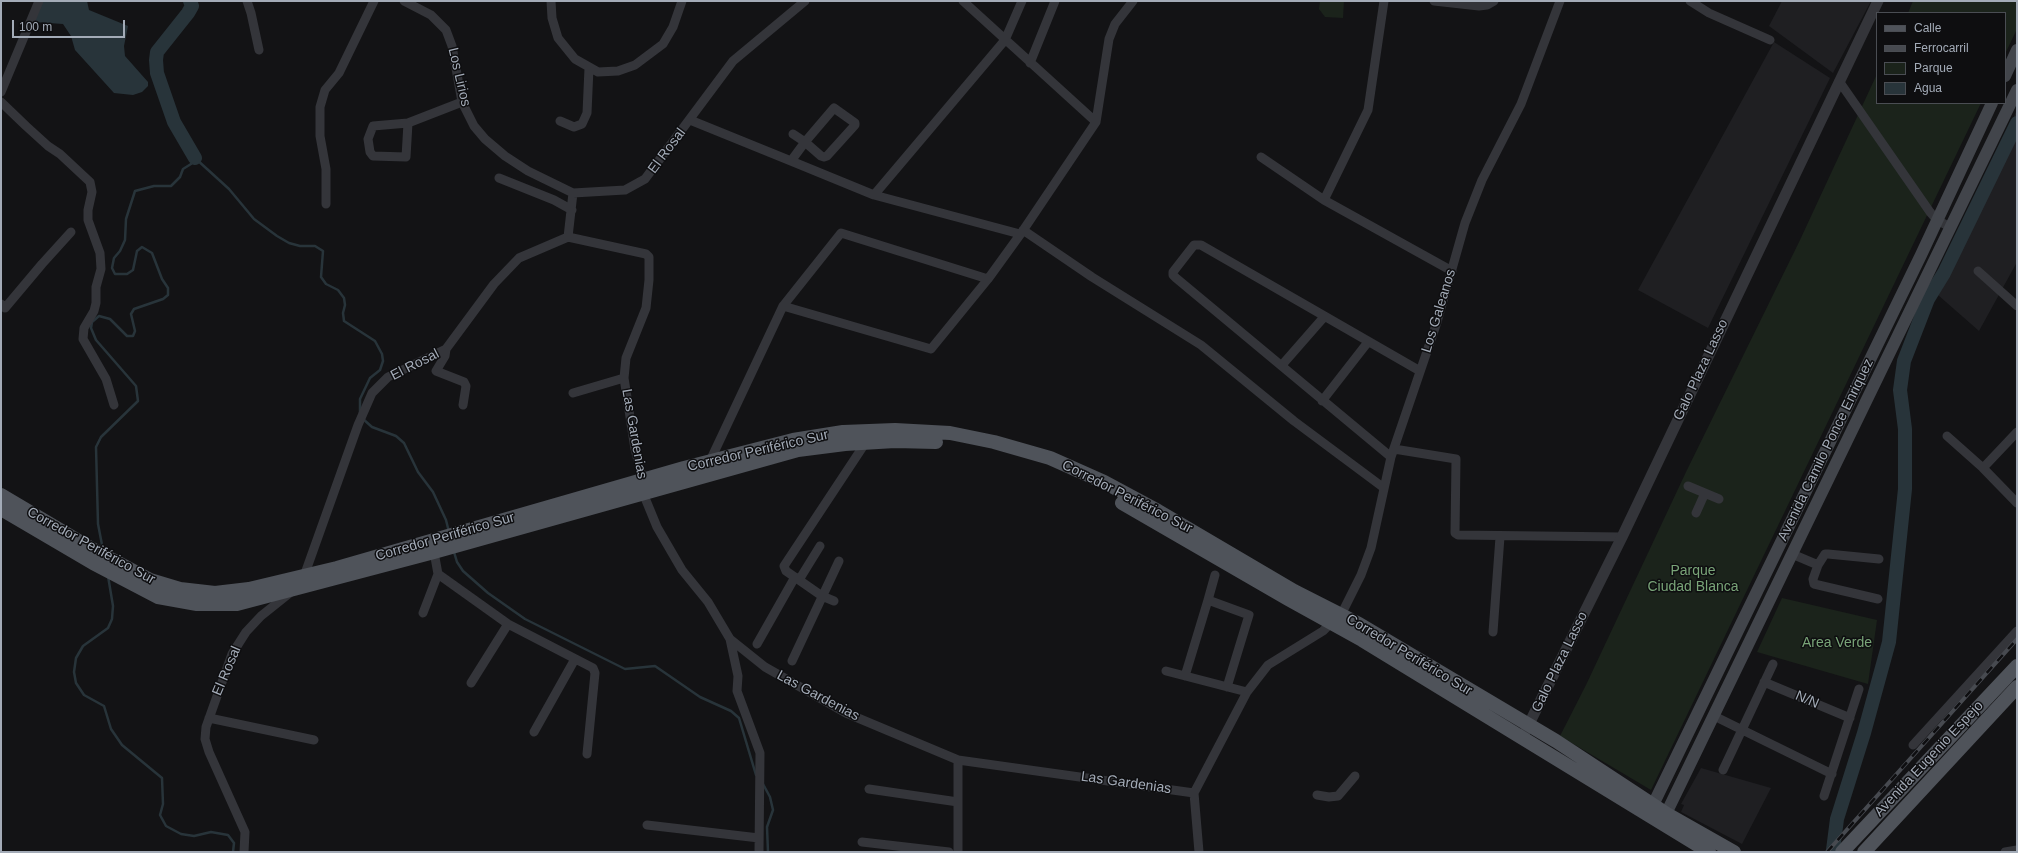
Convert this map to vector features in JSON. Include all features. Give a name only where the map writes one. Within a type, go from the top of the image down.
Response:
[{"type":"main road","points":[[2006,74],[2017,50]]},
{"type":"main road","name":"Avenida Camilo Ponce Enriquez","points":[[1664,818],[2017,90]]},
{"type":"main road","name":"Avenida Camilo Ponce Enriquez","points":[[1651,810],[1937,220],[1992,104]]},
{"type":"main road","name":"Corredor Periférico Sur","points":[[1,510],[93,563],[158,597],[197,604],[237,604],[434,552],[643,487],[710,461],[794,440],[843,432],[895,430],[950,433],[994,442],[1050,458],[1104,482],[1158,511],[1294,591],[1335,618],[1525,732],[1556,741],[1709,852]]},
{"type":"main road","name":"Corredor Periférico Sur","points":[[1,495],[92,549],[166,586],[200,592],[231,592],[305,576],[643,487],[798,450],[866,442],[948,442],[1047,467],[1118,500],[1335,618]]},
{"type":"main road","name":"Avenida Eugenio Espejo","points":[[1842,852],[2017,666]]},
{"type":"main road","name":"Avenida Eugenio Espejo","points":[[1864,852],[2017,687]]},
{"type":"main road","points":[[1685,742],[1698,749]]},
{"type":"main road","name":"Corredor Periférico Sur","points":[[1664,818],[1734,852]]},
{"type":"street","points":[[1,92],[39,1]]},
{"type":"street","points":[[246,1],[251,13],[259,50]]},
{"type":"street","points":[[326,204],[326,169],[320,136],[320,107],[325,90],[339,73],[374,1]]},
{"type":"street","name":"Los Lirios","points":[[404,1],[431,15],[446,30],[452,46],[462,102],[485,139],[505,156],[528,171],[573,193]]},
{"type":"street","points":[[422,1],[431,15]]},
{"type":"street","points":[[552,1],[552,18],[558,38],[576,59],[598,72],[618,71],[635,65],[663,44],[673,27],[682,1]]},
{"type":"street","name":"El Rosal","points":[[573,193],[624,190],[635,186],[645,179],[733,61],[805,1]]},
{"type":"street","points":[[963,1],[1096,122]]},
{"type":"street","points":[[874,195],[1005,40],[1022,1]]},
{"type":"street","points":[[1030,63],[1055,1]]},
{"type":"street","points":[[783,306],[931,349],[988,279],[1022,232],[1096,122],[1109,39],[1115,24],[1133,1]]},
{"type":"street","points":[[1324,200],[1368,110],[1384,1]]},
{"type":"street","points":[[1434,1],[1479,6],[1487,5],[1494,1]]},
{"type":"street","name":"Los Galeanos","points":[[1335,618],[1361,575],[1371,548],[1393,453],[1437,322],[1465,223],[1479,187],[1521,104],[1560,1]]},
{"type":"street","points":[[1690,1],[1709,13],[1770,40]]},
{"type":"street","name":"Galo Plaza Lasso","points":[[1525,732],[1622,537],[1878,1]]},
{"type":"street","points":[[560,121],[574,127],[582,124],[587,113],[589,68]]},
{"type":"street","points":[[1839,81],[1937,220],[1950,227]]},
{"type":"street","points":[[1,102],[48,146],[60,154],[90,182],[92,192],[88,210],[88,220],[100,253],[102,268],[96,287],[96,303],[94,311],[84,328],[83,339],[106,379],[114,405]]},
{"type":"street","points":[[408,123],[406,157],[373,156],[370,152],[368,139],[373,126],[377,124],[408,123],[462,102]]},
{"type":"street","points":[[792,161],[805,142],[834,108],[855,123],[855,125],[827,156],[821,156],[805,142],[793,134]]},
{"type":"street","points":[[690,120],[874,195],[1022,232],[1201,345],[1294,421],[1384,488]]},
{"type":"street","points":[[1261,157],[1324,200],[1452,271]]},
{"type":"street","points":[[499,178],[554,200],[572,210]]},
{"type":"street","points":[[568,237],[573,193]]},
{"type":"street","points":[[1,304],[5,308],[71,232]]},
{"type":"street","points":[[710,461],[783,306],[841,233],[988,279]]},
{"type":"street","name":"El Rosal","points":[[244,852],[245,832],[209,752],[206,739],[206,727],[232,654],[246,632],[262,616],[295,589],[305,576],[358,425],[372,393],[388,377],[446,348],[494,284],[518,258],[568,237]]},
{"type":"street","name":"Las Gardenias","points":[[568,237],[646,254],[649,257],[650,280],[646,308],[626,358],[624,378],[635,449],[643,487],[657,527],[682,570],[708,602],[730,639],[766,667],[846,713],[958,760],[1194,793]]},
{"type":"street","points":[[1420,371],[1201,246],[1194,246],[1173,274],[1282,365],[1322,401],[1393,453],[1456,459],[1455,533],[1464,536],[1622,537]]},
{"type":"street","points":[[1978,271],[2017,306]]},
{"type":"street","points":[[1282,365],[1324,317]]},
{"type":"street","points":[[1322,401],[1368,342]]},
{"type":"street","points":[[446,348],[445,356],[436,371],[464,382],[466,386],[462,405]]},
{"type":"street","points":[[573,393],[624,378]]},
{"type":"street","points":[[1983,468],[2017,432]]},
{"type":"street","points":[[1947,436],[1983,468],[2017,503]]},
{"type":"street","points":[[834,601],[822,596],[797,579],[786,571],[784,566],[785,562],[866,442]]},
{"type":"street","points":[[1688,486],[1719,499]]},
{"type":"street","points":[[1696,513],[1705,493]]},
{"type":"street","points":[[1493,632],[1500,536]]},
{"type":"street","points":[[757,644],[797,579],[820,546]]},
{"type":"street","points":[[424,612],[438,574],[434,552]]},
{"type":"street","points":[[1792,554],[1818,565]]},
{"type":"street","points":[[1878,600],[1814,584],[1813,579],[1818,565],[1825,554],[1879,559]]},
{"type":"street","points":[[792,661],[839,561]]},
{"type":"street","points":[[438,574],[508,624],[589,665],[595,673],[587,754]]},
{"type":"street","points":[[1185,676],[1215,575]]},
{"type":"street","points":[[1208,600],[1249,615],[1227,687]]},
{"type":"street","points":[[1199,852],[1194,793],[1247,692],[1268,665],[1323,631],[1335,618]]},
{"type":"street","points":[[472,683],[508,624]]},
{"type":"street","points":[[1913,744],[2017,631]]},
{"type":"street","points":[[730,639],[738,676],[737,691],[760,753],[759,852]]},
{"type":"street","points":[[534,732],[575,659]]},
{"type":"street","points":[[1723,770],[1741,729],[1773,664]]},
{"type":"street","points":[[1166,671],[1247,692]]},
{"type":"street","name":"N/N","points":[[1764,682],[1850,718]]},
{"type":"street","points":[[1824,796],[1859,689]]},
{"type":"street","points":[[1714,716],[1832,774]]},
{"type":"street","points":[[209,718],[314,740]]},
{"type":"street","points":[[958,760],[958,852]]},
{"type":"street","points":[[1317,795],[1329,798],[1338,796],[1355,776]]},
{"type":"street","points":[[869,789],[958,802]]},
{"type":"street","points":[[647,825],[759,838]]},
{"type":"street","points":[[862,842],[948,852]]},
{"type":"street","points":[[2005,852],[2017,850]]},
{"type":"shaded area","points":[[1782,1],[1871,1],[1833,73],[1769,26]]},
{"type":"shaded area","points":[[1774,42],[1830,78],[1708,328],[1638,290]]},
{"type":"shaded area","points":[[2017,110],[2017,262],[1979,331],[1930,288]]},
{"type":"shaded area","points":[[1701,768],[1771,788],[1742,844],[1681,812],[1684,805],[1681,804]]},
{"type":"green space","points":[[1320,1],[1344,1],[1343,18],[1325,17],[1319,9]]},
{"type":"green space","points":[[1913,1],[2017,1],[2017,29],[2006,52],[2006,12],[1908,12]]},
{"type":"green space","name":"Parque Ciudad Blanca","points":[[1876,76],[1876,104],[1981,104],[1651,790],[1560,736],[1586,685],[1686,472],[1800,240]]},
{"type":"green space","name":"Area Verde","points":[[1782,598],[1877,620],[1868,684],[1757,652]]},
{"type":"water","points":[[43,1],[87,1],[89,10],[128,26],[124,46],[125,56],[148,82],[148,86],[142,92],[133,95],[114,93],[75,50],[71,36],[63,24],[34,22]]},
{"type":"waterway","points":[[190,1],[192,6],[188,13],[157,52],[156,60],[157,73],[174,122],[195,158]]},
{"type":"waterway","points":[[1833,850],[1837,819],[1864,733],[1889,642],[1905,489],[1905,429],[1900,390],[1904,361],[1928,299],[1944,273],[2017,123]]},
{"type":"waterway","points":[[103,550],[98,524],[96,447],[101,437],[138,401],[136,386],[96,340],[91,328],[92,322],[99,316],[110,319],[127,336],[133,336],[135,331],[131,314],[134,309],[163,299],[168,295],[168,288],[162,279],[152,253],[142,247],[137,251],[133,270],[127,274],[115,274],[112,268],[114,258],[120,251],[125,240],[126,219],[135,191],[154,186],[171,186],[180,177],[183,169],[191,164],[195,158],[229,189],[254,219],[277,236],[289,243],[300,246],[315,246],[323,251],[321,277],[326,284],[338,290],[344,298],[344,321],[375,341],[382,354],[383,361],[380,370],[370,378],[360,399],[360,413]]},
{"type":"waterway","points":[[363,419],[372,427],[396,436],[404,443],[418,472],[433,492],[446,520],[449,532]]},
{"type":"waterway","points":[[454,552],[457,562],[463,571],[488,593],[525,619],[625,669],[655,666],[700,697],[731,711],[739,718],[756,775]]},
{"type":"waterway","points":[[108,576],[113,606],[112,619],[108,628],[83,646],[76,658],[74,672],[76,683],[84,695],[104,706],[111,729],[122,745],[162,778],[163,804],[160,815],[166,826],[181,834],[194,836],[211,832],[228,835],[234,843],[233,852]]},
{"type":"waterway","points":[[763,784],[770,797],[773,810],[767,827],[768,852]]},
{"type":"railway","points":[[1827,852],[2017,639]]}]
